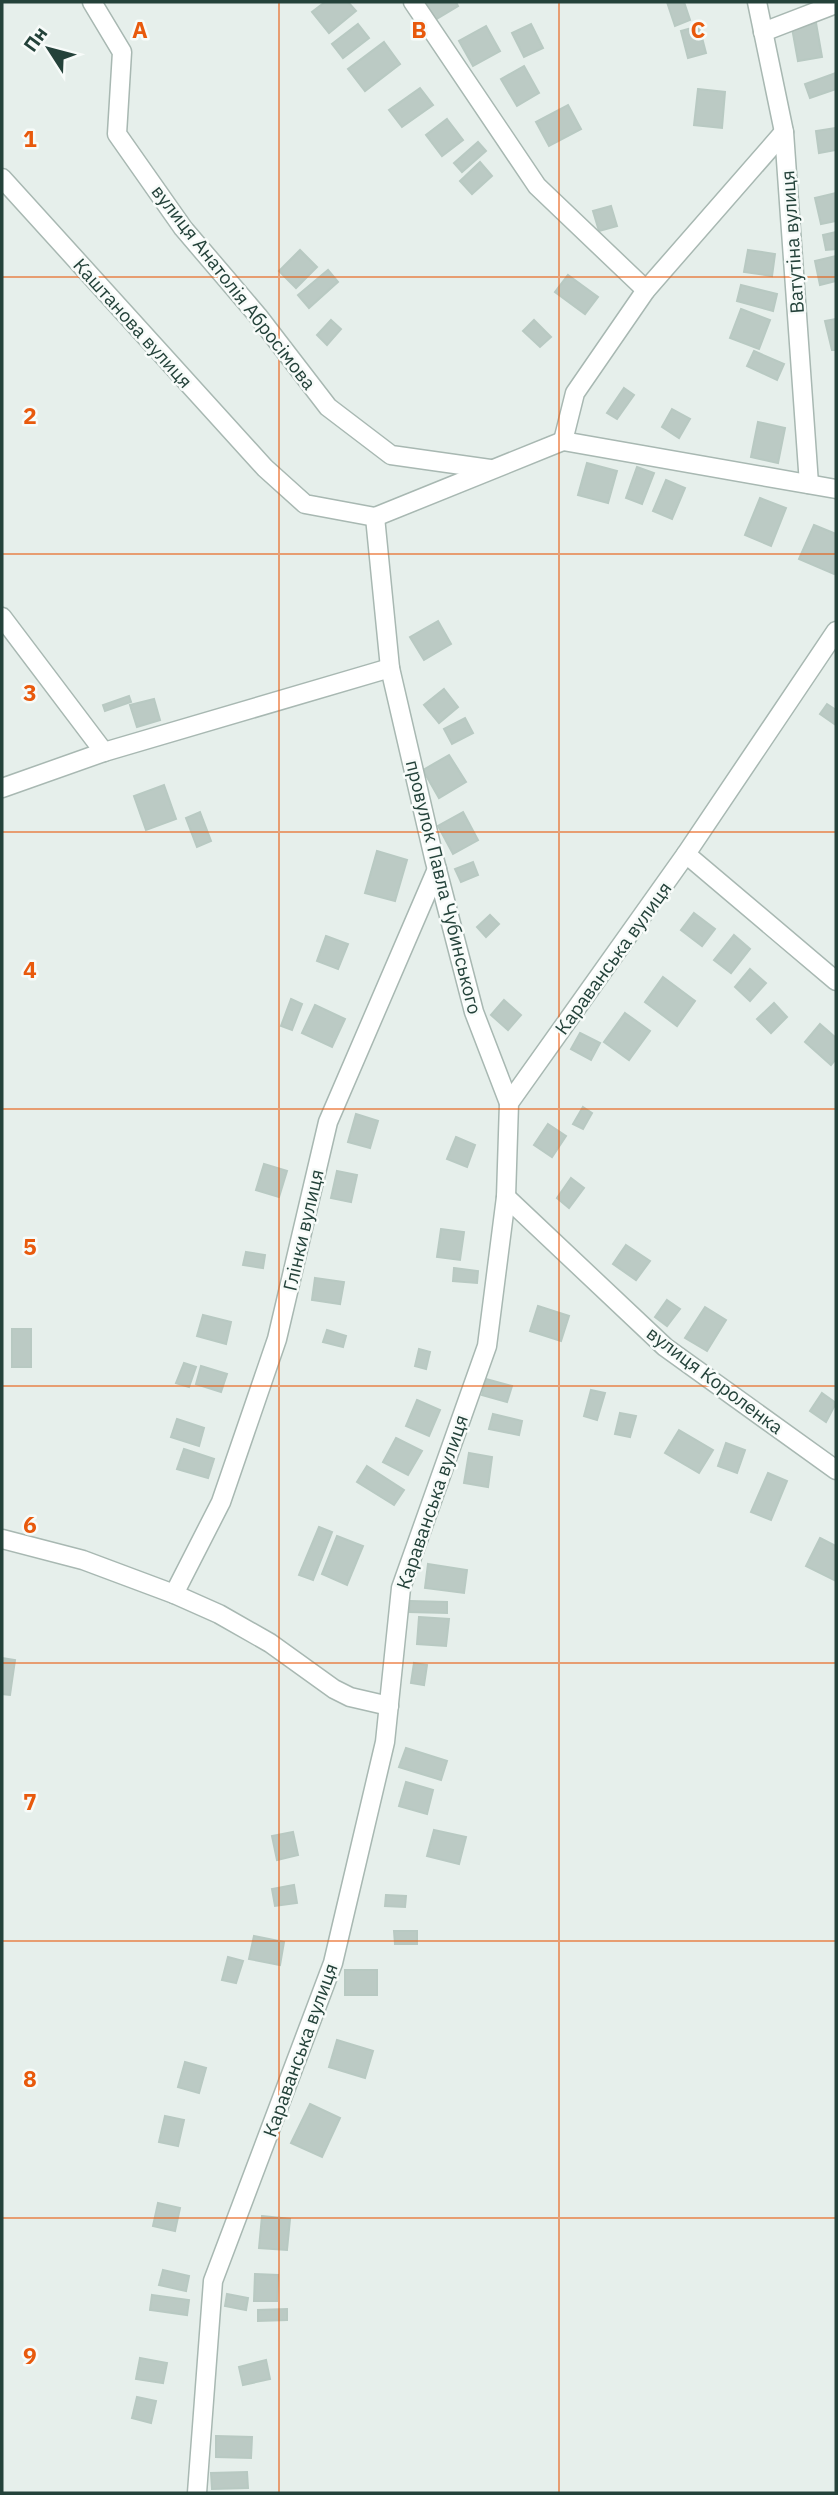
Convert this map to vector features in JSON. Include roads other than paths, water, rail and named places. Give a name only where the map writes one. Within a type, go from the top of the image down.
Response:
[{"type":"street","name":"вулиця Анатолія Абросімова","points":[[92,2],[122,52],[117,134],[183,228],[258,316],[328,407],[391,455],[492,470]]},
{"type":"street","points":[[413,2],[537,186],[646,290]]},
{"type":"street","name":"Ватутіна вулиця","points":[[757,2],[784,132],[809,484]]},
{"type":"street","points":[[763,32],[836,4]]},
{"type":"street","points":[[563,441],[575,393],[646,290],[784,132]]},
{"type":"street","name":"Каштанова вулиця","points":[[2,178],[265,468],[306,504],[375,517]]},
{"type":"street","points":[[375,517],[563,441],[836,489]]},
{"type":"street","name":"провулок Павла Чубинського","points":[[375,517],[390,668],[474,1012],[509,1103]]},
{"type":"street","points":[[2,617],[104,752]]},
{"type":"street","name":"Караванська вулиця","points":[[197,2493],[214,2281],[333,1963],[385,1742],[401,1588],[487,1346],[506,1197],[509,1103],[687,855],[836,631]]},
{"type":"street","points":[[2,788],[104,752],[390,668]]},
{"type":"street","points":[[687,855],[836,981]]},
{"type":"street","name":"Глінки вулиця","points":[[174,1594],[221,1502],[277,1339],[328,1122],[437,869]]},
{"type":"street","name":"вулиця Короленка","points":[[506,1197],[665,1347],[836,1470]]},
{"type":"street","points":[[2,1539],[83,1560],[174,1594],[219,1614],[270,1643],[334,1689],[350,1697],[389,1706]]}]
